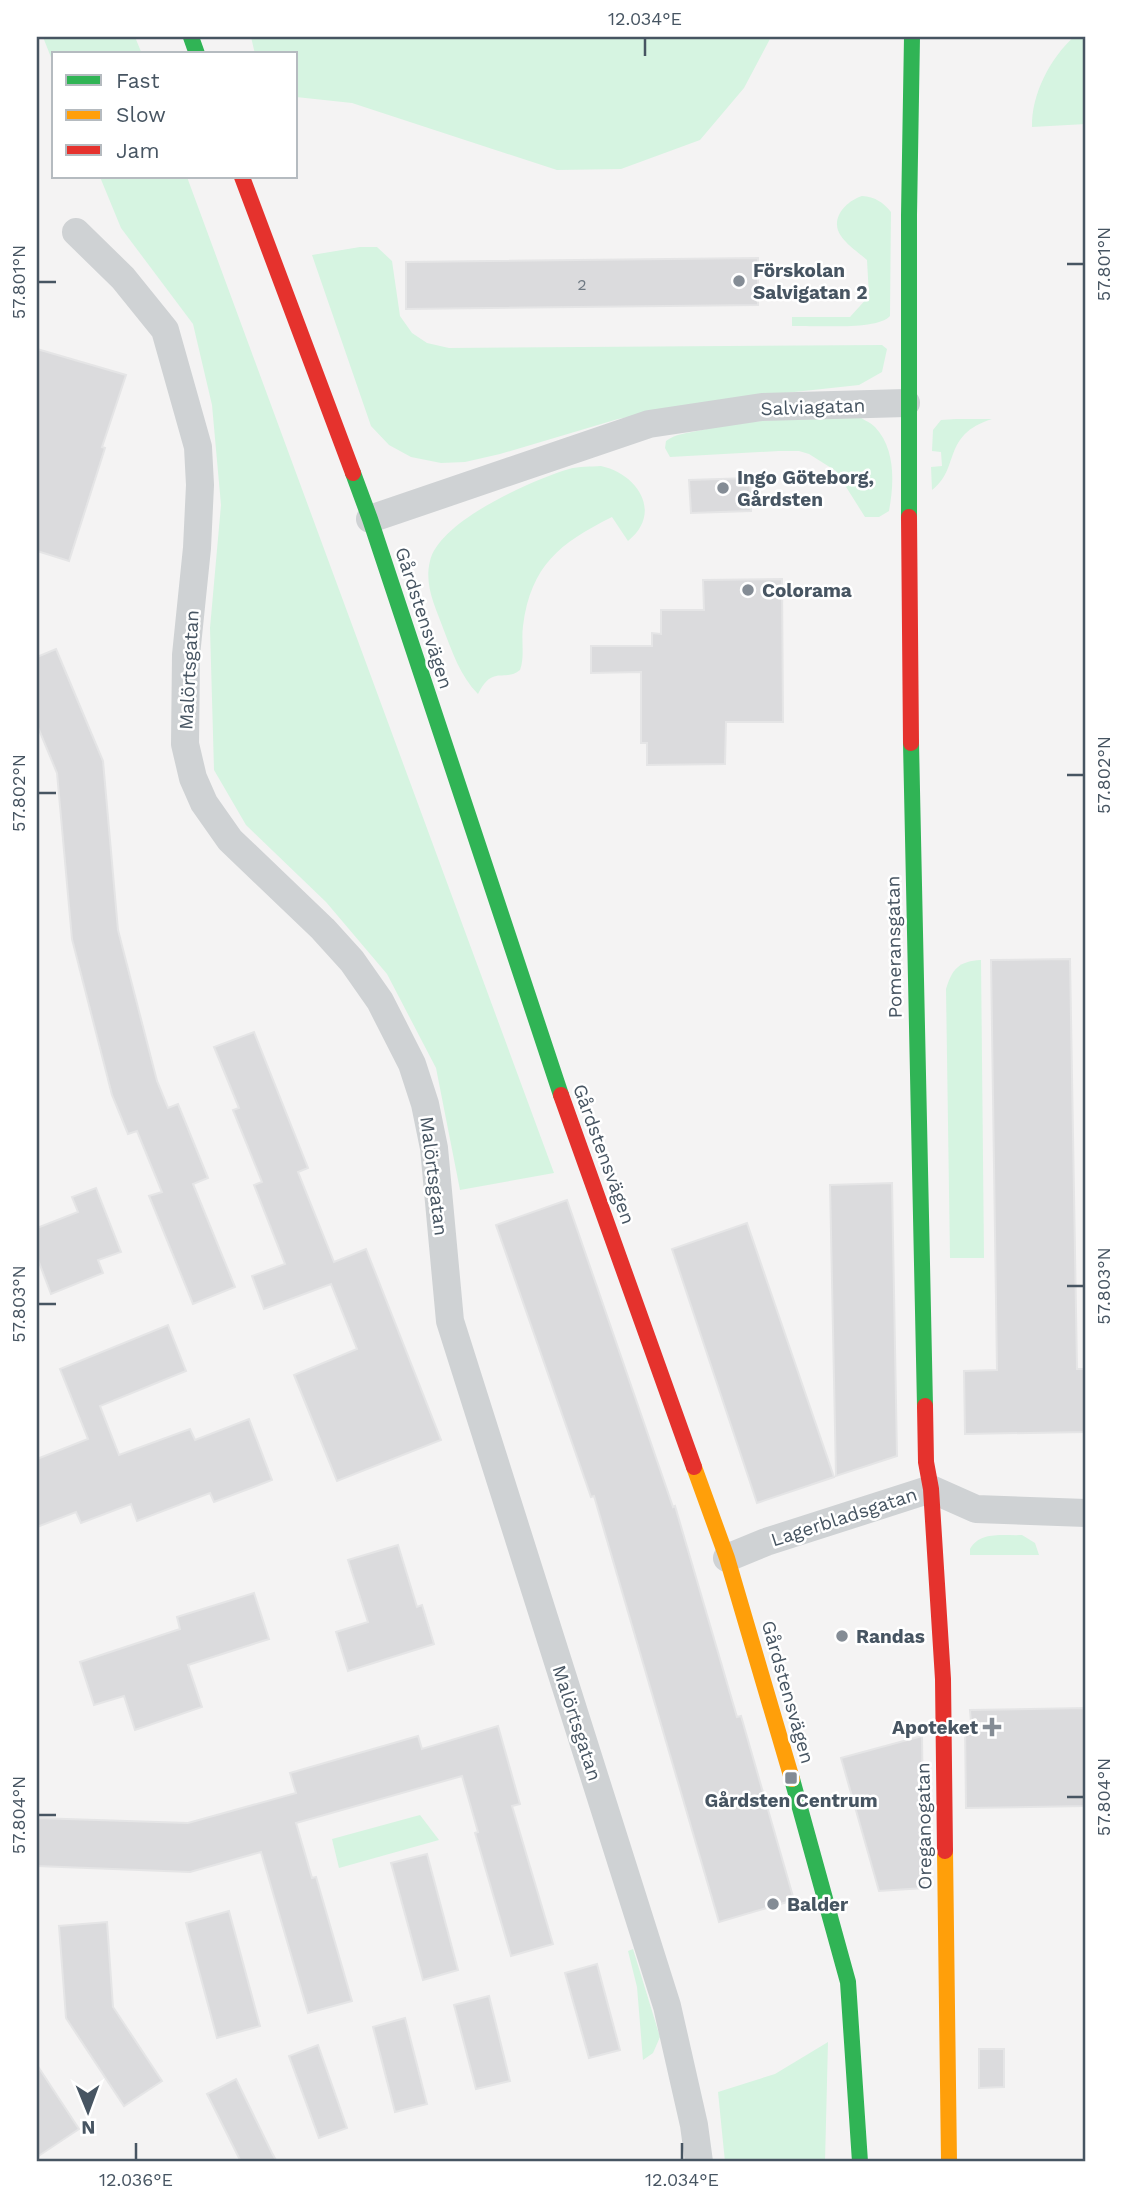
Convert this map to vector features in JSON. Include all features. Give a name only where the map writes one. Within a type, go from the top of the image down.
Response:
[{"type":"street","points":[[906,403],[912,37]]},
{"type":"street","name":"Gårdstensvägen","points":[[242,178],[370,519],[540,1035],[727,1558],[848,1982],[860,2162]]},
{"type":"street","name":"Malörtsgatan","points":[[76,232],[123,278],[166,330],[198,447],[200,485],[197,548],[186,654],[185,744],[204,803],[230,840],[323,929],[352,961],[380,1001],[412,1064],[425,1104],[434,1148],[450,1321],[667,2006],[694,2125],[699,2162]]},
{"type":"street","name":"Salviagatan","points":[[370,519],[649,424],[762,407],[906,403]]},
{"type":"street","name":"Pomeransgatan","points":[[906,403],[926,1448],[931,1489]]},
{"type":"street","name":"Lagerbladsgatan","points":[[727,1558],[766,1542],[931,1489],[976,1509],[1086,1513]]},
{"type":"street","name":"Oreganogatan","points":[[931,1489],[943,1679],[949,2162]]},
{"type":"green space","points":[[43,37],[135,37],[141,52],[52,52],[52,60]]},
{"type":"green space","points":[[251,37],[771,37],[744,88],[700,140],[621,169],[557,170],[352,103],[298,97],[298,52],[255,52]]},
{"type":"green space","points":[[1074,37],[1086,37],[1086,124],[1032,127],[1035,102],[1044,78],[1057,55]]},
{"type":"green space","points":[[100,178],[187,178],[554,1173],[460,1190],[436,1068],[387,974],[326,902],[246,825],[214,770],[210,628],[221,505],[212,405],[193,324],[121,228]]},
{"type":"green space","points":[[862,196],[878,201],[891,212],[890,316],[872,324],[792,326],[792,317],[850,317],[869,296],[867,260],[844,239],[837,223],[845,206]]},
{"type":"green space","points":[[377,247],[392,261],[400,316],[412,333],[427,343],[449,348],[882,345],[887,349],[882,372],[859,385],[731,399],[618,419],[500,454],[465,462],[441,463],[411,457],[389,445],[371,426],[312,255]]},
{"type":"green space","points":[[856,415],[875,427],[890,456],[892,490],[889,511],[879,517],[865,517],[836,471],[809,454],[779,451],[670,457],[665,448],[666,441],[673,437],[717,427]]},
{"type":"green space","points":[[992,419],[965,434],[958,443],[941,481],[932,490],[931,467],[942,466],[941,452],[932,451],[933,430],[941,420]]},
{"type":"green space","points":[[601,466],[626,477],[635,486],[645,507],[644,519],[628,541],[612,517],[577,536],[551,558],[533,587],[527,605],[520,670],[514,674],[489,679],[478,694],[457,663],[431,595],[428,578],[430,561],[437,546],[468,517],[511,492],[569,469]]},
{"type":"green space","points":[[981,960],[984,1258],[950,1258],[946,989],[958,967],[967,962]]},
{"type":"green space","points":[[1022,1535],[1035,1543],[1039,1555],[970,1555],[970,1549],[980,1539]]},
{"type":"green space","points":[[420,1815],[439,1840],[339,1868],[332,1839]]},
{"type":"green space","points":[[633,1949],[660,2037],[653,2053],[643,2060],[637,1987],[628,1951]]},
{"type":"green space","points":[[828,2042],[825,2162],[725,2162],[718,2092],[775,2074]]},
{"type":"building","points":[[758,258],[758,305],[406,309],[406,262]]},
{"type":"building","points":[[37,349],[126,375],[69,561],[37,551]]},
{"type":"building","points":[[750,478],[751,511],[691,513],[689,480]]},
{"type":"building","points":[[782,579],[783,722],[726,722],[725,764],[647,765],[647,743],[641,743],[641,672],[591,673],[591,646],[652,646],[652,633],[661,634],[661,610],[704,610],[703,580]]},
{"type":"building","points":[[56,649],[103,761],[118,930],[157,1081],[168,1108],[178,1104],[208,1178],[193,1184],[235,1287],[193,1304],[149,1196],[162,1192],[137,1131],[128,1134],[112,1095],[72,939],[57,773],[37,725],[37,657]]},
{"type":"building","points":[[1070,959],[1077,1369],[1084,1369],[1086,1432],[965,1434],[964,1371],[997,1370],[991,960]]},
{"type":"building","points":[[254,1032],[308,1168],[298,1172],[334,1262],[366,1249],[441,1440],[337,1481],[294,1375],[357,1349],[331,1284],[264,1309],[252,1276],[285,1264],[254,1185],[262,1182],[233,1110],[239,1108],[214,1047]]},
{"type":"building","points":[[892,1183],[897,1456],[836,1476],[830,1185]]},
{"type":"building","points":[[96,1188],[121,1252],[98,1260],[103,1273],[51,1294],[37,1257],[37,1228],[78,1212],[72,1197]]},
{"type":"building","points":[[567,1200],[673,1507],[675,1506],[737,1717],[741,1716],[794,1900],[719,1922],[594,1496],[591,1497],[496,1225]]},
{"type":"building","points":[[747,1223],[834,1477],[757,1503],[672,1249]]},
{"type":"building","points":[[168,1325],[186,1371],[100,1406],[119,1455],[190,1429],[195,1440],[249,1419],[272,1480],[214,1502],[210,1493],[137,1521],[131,1504],[81,1523],[76,1512],[37,1527],[37,1459],[88,1439],[60,1369]]},
{"type":"building","points":[[398,1545],[417,1607],[422,1605],[434,1644],[348,1671],[336,1632],[368,1622],[348,1560]]},
{"type":"building","points":[[254,1593],[269,1639],[188,1665],[202,1707],[135,1730],[124,1696],[94,1705],[80,1662],[180,1629],[177,1617]]},
{"type":"building","points":[[1086,1708],[1086,1806],[966,1808],[965,1724],[971,1723],[970,1710]]},
{"type":"building","points":[[498,1726],[520,1804],[512,1806],[553,1944],[511,1956],[475,1833],[478,1832],[462,1776],[296,1823],[312,1878],[316,1877],[352,2001],[308,2013],[261,1852],[190,1872],[37,1866],[37,1818],[188,1823],[296,1793],[290,1773],[418,1736],[422,1749]]},
{"type":"building","points":[[922,1736],[924,1888],[879,1891],[841,1758]]},
{"type":"building","points":[[427,1854],[458,1970],[423,1980],[391,1863]]},
{"type":"building","points":[[229,1911],[260,2026],[217,2038],[186,1923]]},
{"type":"building","points":[[107,1922],[113,2007],[162,2081],[124,2106],[66,2018],[59,1926]]},
{"type":"building","points":[[597,1964],[620,2050],[589,2058],[565,1973]]},
{"type":"building","points":[[489,1996],[510,2081],[476,2089],[454,2005]]},
{"type":"building","points":[[405,2018],[427,2104],[395,2112],[373,2027]]},
{"type":"building","points":[[318,2045],[347,2128],[319,2138],[289,2056]]},
{"type":"building","points":[[979,2049],[1004,2049],[1004,2087],[979,2088]]},
{"type":"building","points":[[37,2065],[79,2129],[37,2157]]},
{"type":"building","points":[[236,2079],[277,2162],[241,2162],[207,2094]]},
{"type":"traffic: fast","points":[[191,37],[196,52]]},
{"type":"traffic: fast","points":[[909,517],[912,37]]},
{"type":"traffic: fast","points":[[353,473],[561,1095]]},
{"type":"traffic: fast","points":[[911,743],[925,1406]]},
{"type":"traffic: fast","points":[[792,1779],[848,1982],[860,2162]]},
{"type":"traffic: slow","points":[[694,1467],[727,1558],[792,1779]]},
{"type":"traffic: slow","points":[[945,1851],[949,2162]]},
{"type":"traffic: jam","points":[[242,178],[353,473]]},
{"type":"traffic: jam","points":[[909,517],[911,743]]},
{"type":"traffic: jam","points":[[561,1095],[694,1467]]},
{"type":"traffic: jam","points":[[925,1406],[926,1462],[931,1489],[943,1679],[945,1851]]},
{"type":"place","name":"Förskolan Salvigatan 2","points":[[739,281]]},
{"type":"place","name":"Ingo Göteborg, Gårdsten","points":[[723,488]]},
{"type":"place","name":"Colorama","points":[[748,590]]},
{"type":"place","name":"Randas","points":[[842,1636]]},
{"type":"place","name":"Apoteket","points":[[992,1727]]},
{"type":"place","name":"Gårdsten Centrum","points":[[791,1778]]},
{"type":"place","name":"Balder","points":[[773,1904]]}]
